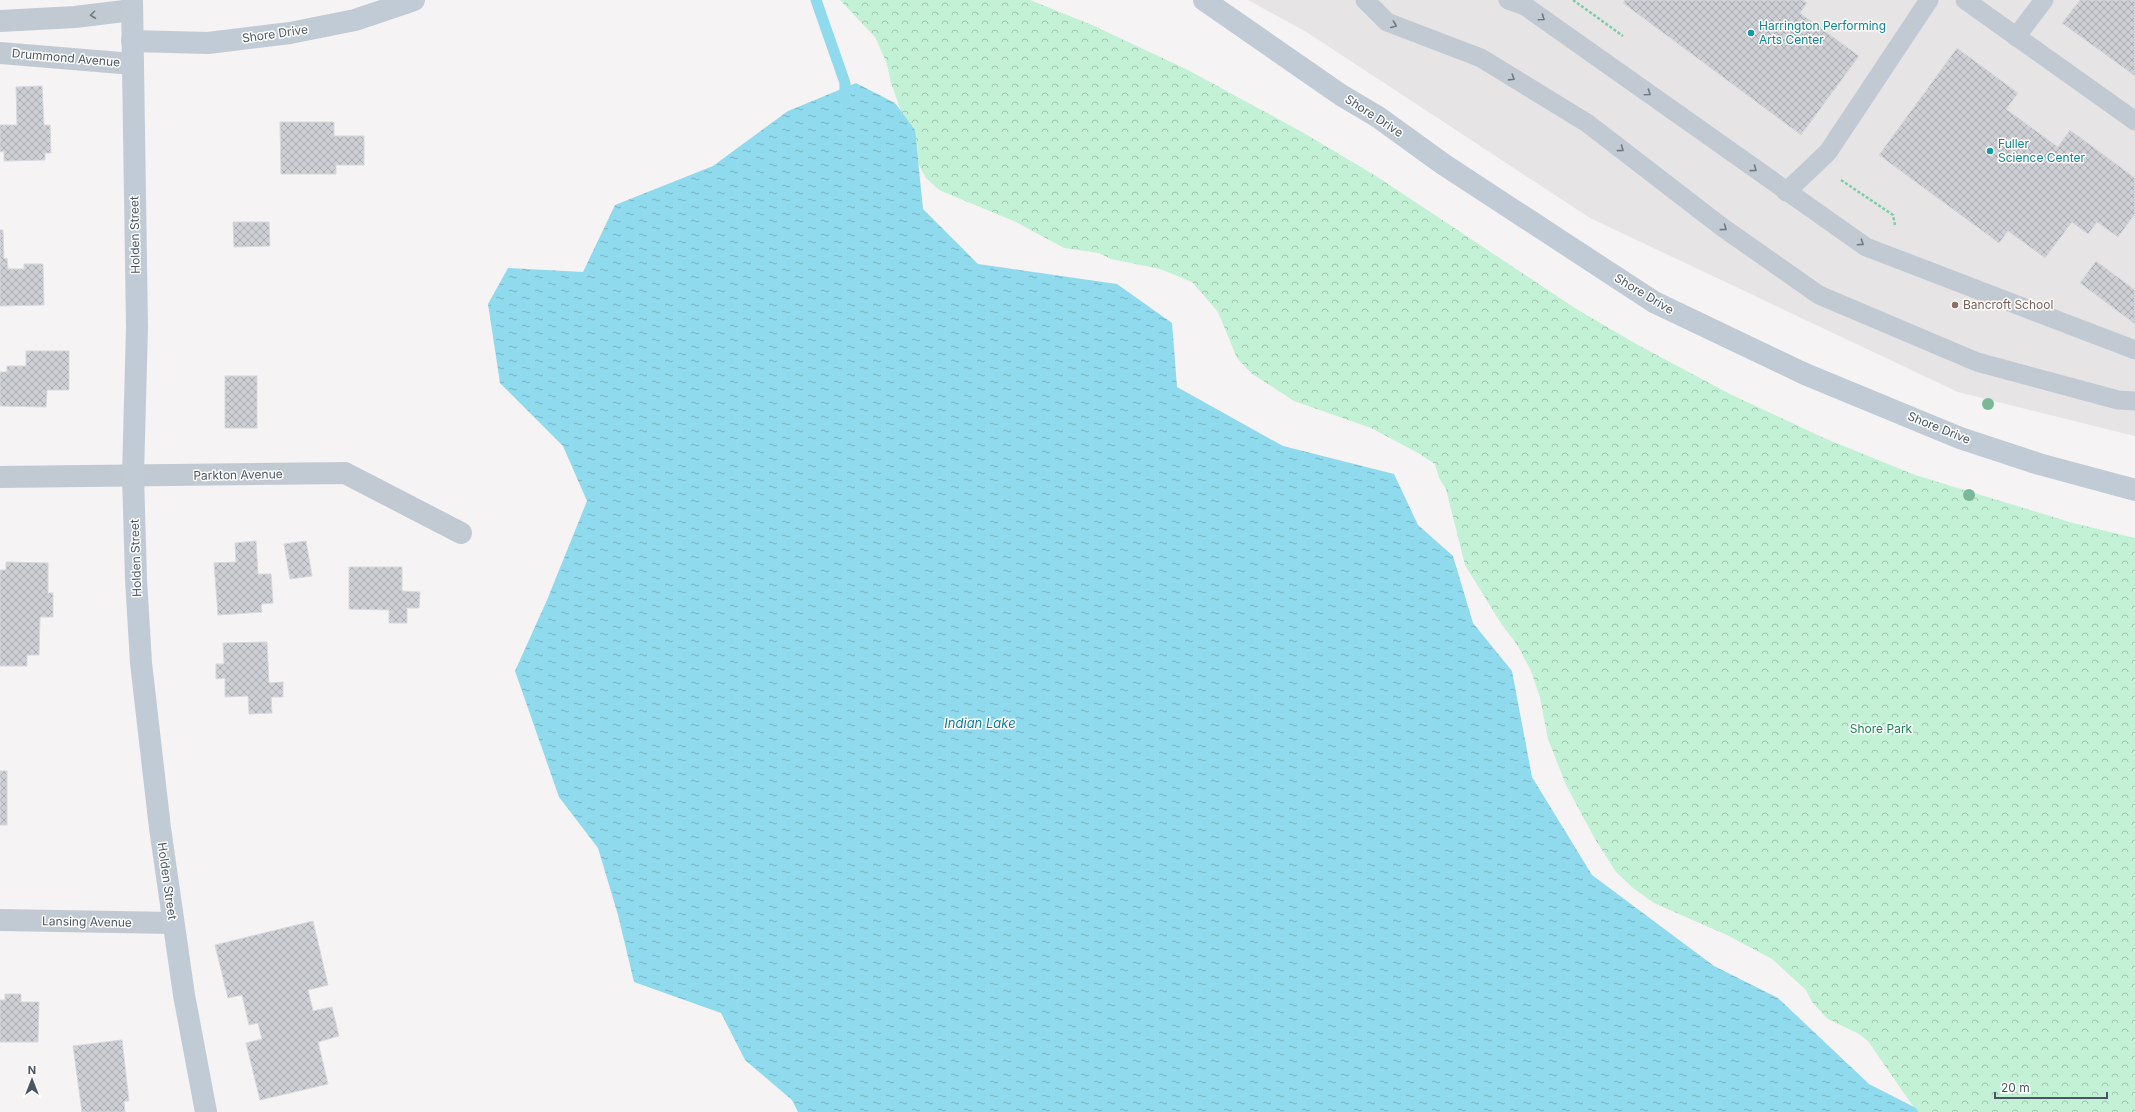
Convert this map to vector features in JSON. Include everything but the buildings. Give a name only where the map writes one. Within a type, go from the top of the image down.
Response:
[{"type":"main road","name":"Shore Drive","points":[[132,41],[208,43],[290,33],[354,20],[414,0]]},
{"type":"main road","name":"Shore Drive","points":[[1204,0],[1340,95],[1378,117],[1443,164],[1654,302],[1805,374],[1960,438],[2039,464],[2135,490]]},
{"type":"main road","name":"Holden Street","points":[[132,5],[136,326],[133,475],[136,579],[141,663],[173,923],[184,995],[206,1112]]},
{"type":"street","points":[[0,21],[75,17],[132,5]]},
{"type":"street","name":"Drummond Avenue","points":[[0,53],[133,64]]},
{"type":"street","name":"Parkton Avenue","points":[[0,477],[345,473],[462,533]]},
{"type":"street","name":"Lansing Avenue","points":[[0,920],[173,923]]},
{"type":"lane","points":[[1365,0],[1387,22],[1481,58],[1587,123],[1722,227],[1820,296],[1977,362],[2118,400],[2135,401]]},
{"type":"lane","points":[[1508,0],[1531,10],[1786,192],[1866,247],[2135,350]]},
{"type":"lane","points":[[1786,192],[1828,152],[1930,0]]},
{"type":"lane","points":[[1965,0],[2135,121]]},
{"type":"lane","points":[[2016,36],[2044,0]]},
{"type":"path","points":[[1573,0],[1626,39]]},
{"type":"path","points":[[1814,165],[1823,167],[1893,215],[1895,227]]},
{"type":"shaded area","name":"Bancroft School","points":[[1248,0],[2135,0],[2135,436],[1958,392],[1590,218],[1308,33]]},
{"type":"green space","name":"Shore Park","points":[[840,0],[1030,0],[1092,25],[1188,70],[1302,132],[1376,176],[1578,310],[1638,345],[1730,394],[1824,438],[1915,475],[2073,523],[2135,538],[2135,1112],[1917,1112],[1868,1041],[1859,1034],[1828,1019],[1812,1002],[1806,990],[1772,959],[1727,935],[1654,903],[1633,888],[1616,872],[1595,839],[1566,785],[1548,739],[1540,698],[1531,671],[1518,646],[1502,625],[1465,565],[1446,489],[1439,478],[1435,464],[1418,453],[1371,428],[1294,401],[1251,373],[1237,358],[1218,312],[1192,282],[1160,269],[1111,259],[1099,253],[1064,248],[1016,222],[939,190],[926,178],[916,160],[891,83],[887,64],[875,37]]},
{"type":"water","name":"Indian Lake","points":[[856,83],[895,103],[915,130],[923,209],[978,264],[1117,284],[1172,323],[1177,387],[1283,446],[1394,474],[1418,525],[1453,556],[1473,623],[1512,671],[1532,777],[1592,875],[1714,966],[1778,998],[1869,1084],[1916,1108],[1918,1112],[798,1112],[792,1100],[745,1060],[721,1013],[634,982],[618,915],[598,848],[559,797],[515,671],[547,600],[587,501],[563,446],[500,383],[488,304],[508,268],[583,272],[615,205],[713,166],[788,111]]},
{"type":"waterway","points":[[816,0],[845,83],[845,103]]},
{"type":"place","name":"Harrington Performing Arts Center","points":[[1751,33]]},
{"type":"place","name":"Fuller Science Center","points":[[1990,151]]},
{"type":"place","name":"Bancroft School","points":[[1955,305]]}]
